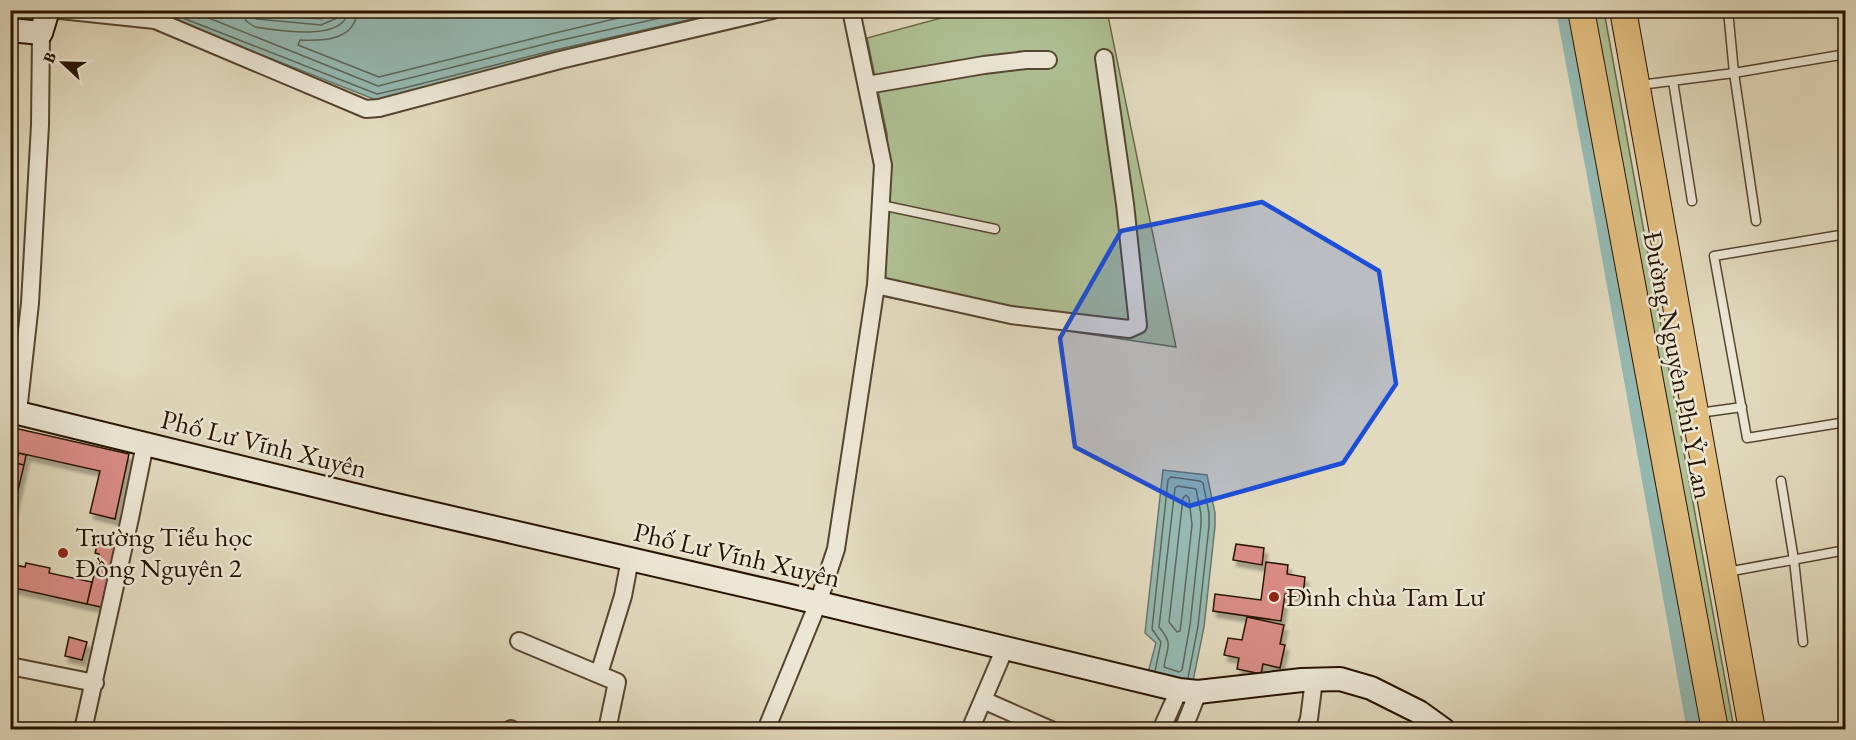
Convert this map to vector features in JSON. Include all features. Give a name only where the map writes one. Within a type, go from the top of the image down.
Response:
[{"type":"main road","name":"Đường Nguyên Phi Ỷ Lan","points":[[1581,10],[1715,729]]},
{"type":"main road","name":"Đường Nguyên Phi Ỷ Lan","points":[[1623,10],[1752,729]]},
{"type":"street","points":[[14,412],[30,303],[40,125],[41,33],[48,10]]},
{"type":"street","points":[[60,10],[156,15],[366,109],[379,108],[560,60],[773,10]]},
{"type":"street","points":[[766,729],[818,603],[836,549],[876,285],[883,165],[851,10]]},
{"type":"street","points":[[10,30],[41,33]]},
{"type":"street","points":[[876,285],[1011,315],[1129,329],[1138,325],[1125,204],[1104,58]]},
{"type":"street","points":[[867,85],[984,65],[1048,60]]},
{"type":"street","name":"Phố Lư Vĩnh Xuyên","points":[[14,412],[383,502],[1189,691],[1340,679],[1371,688],[1419,712],[1444,729]]},
{"type":"street","points":[[83,729],[95,683],[145,444]]},
{"type":"street","points":[[599,674],[623,596],[630,559]]},
{"type":"street","points":[[519,641],[617,681],[607,729]]},
{"type":"street","points":[[970,729],[1005,648]]},
{"type":"street","points":[[10,666],[95,683]]},
{"type":"street","points":[[1305,729],[1309,719],[1314,680]]},
{"type":"street","points":[[1161,729],[1189,691]]},
{"type":"street","points":[[1183,729],[1189,691]]},
{"type":"street","points":[[982,700],[1051,729]]},
{"type":"lane","points":[[1728,10],[1734,73],[1756,221]]},
{"type":"lane","points":[[1636,85],[1734,73],[1845,54]]},
{"type":"lane","points":[[1673,81],[1692,201]]},
{"type":"lane","points":[[881,205],[995,229]]},
{"type":"lane","points":[[1845,234],[1714,256],[1748,438],[1845,422]]},
{"type":"lane","points":[[1695,414],[1742,407]]},
{"type":"lane","points":[[1781,481],[1794,560],[1803,642]]},
{"type":"lane","points":[[1724,573],[1845,550]]},
{"type":"highlighted area","points":[[1262,202],[1379,271],[1396,384],[1343,463],[1189,506],[1075,447],[1060,338],[1121,231]]},
{"type":"green space","points":[[967,11],[1107,11],[1176,347],[1021,324],[881,296],[889,176],[887,134],[867,38]]},
{"type":"green space","points":[[1593,11],[1604,11],[1734,729],[1723,729]]},
{"type":"water","points":[[176,10],[243,11],[321,19],[338,10],[349,13],[354,10],[762,11],[376,100],[174,20]]},
{"type":"water","points":[[10,11],[42,11],[32,18],[11,18]]},
{"type":"water","points":[[1163,470],[1207,475],[1215,513],[1204,627],[1191,691],[1147,676],[1156,643],[1145,633]]},
{"type":"building","points":[[10,427],[129,454],[115,519],[90,513],[100,471],[10,451]]},
{"type":"building","points":[[19,453],[26,455],[24,465],[16,463]]},
{"type":"building","points":[[10,462],[24,465],[10,524]]},
{"type":"building","points":[[98,542],[115,546],[101,607],[87,604],[99,554],[95,553]]},
{"type":"building","points":[[1236,544],[1264,548],[1262,565],[1233,560]]},
{"type":"building","points":[[1266,562],[1288,565],[1287,574],[1305,577],[1303,596],[1285,594],[1281,621],[1213,611],[1215,594],[1261,600]]},
{"type":"building","points":[[26,563],[50,568],[49,573],[92,582],[87,604],[10,587],[10,564],[25,567]]},
{"type":"building","points":[[1247,617],[1284,625],[1280,644],[1285,645],[1280,668],[1263,664],[1261,674],[1237,669],[1239,658],[1224,655],[1228,638],[1242,640]]},
{"type":"building","points":[[69,637],[87,642],[82,660],[65,656]]},
{"type":"waterway","points":[[1564,10],[1695,730]]},
{"type":"place","name":"Trường Tiểu học Đồng Nguyên 2","points":[[63,553]]},
{"type":"place","name":"Đình chùa Tam Lư","points":[[1274,597]]}]
